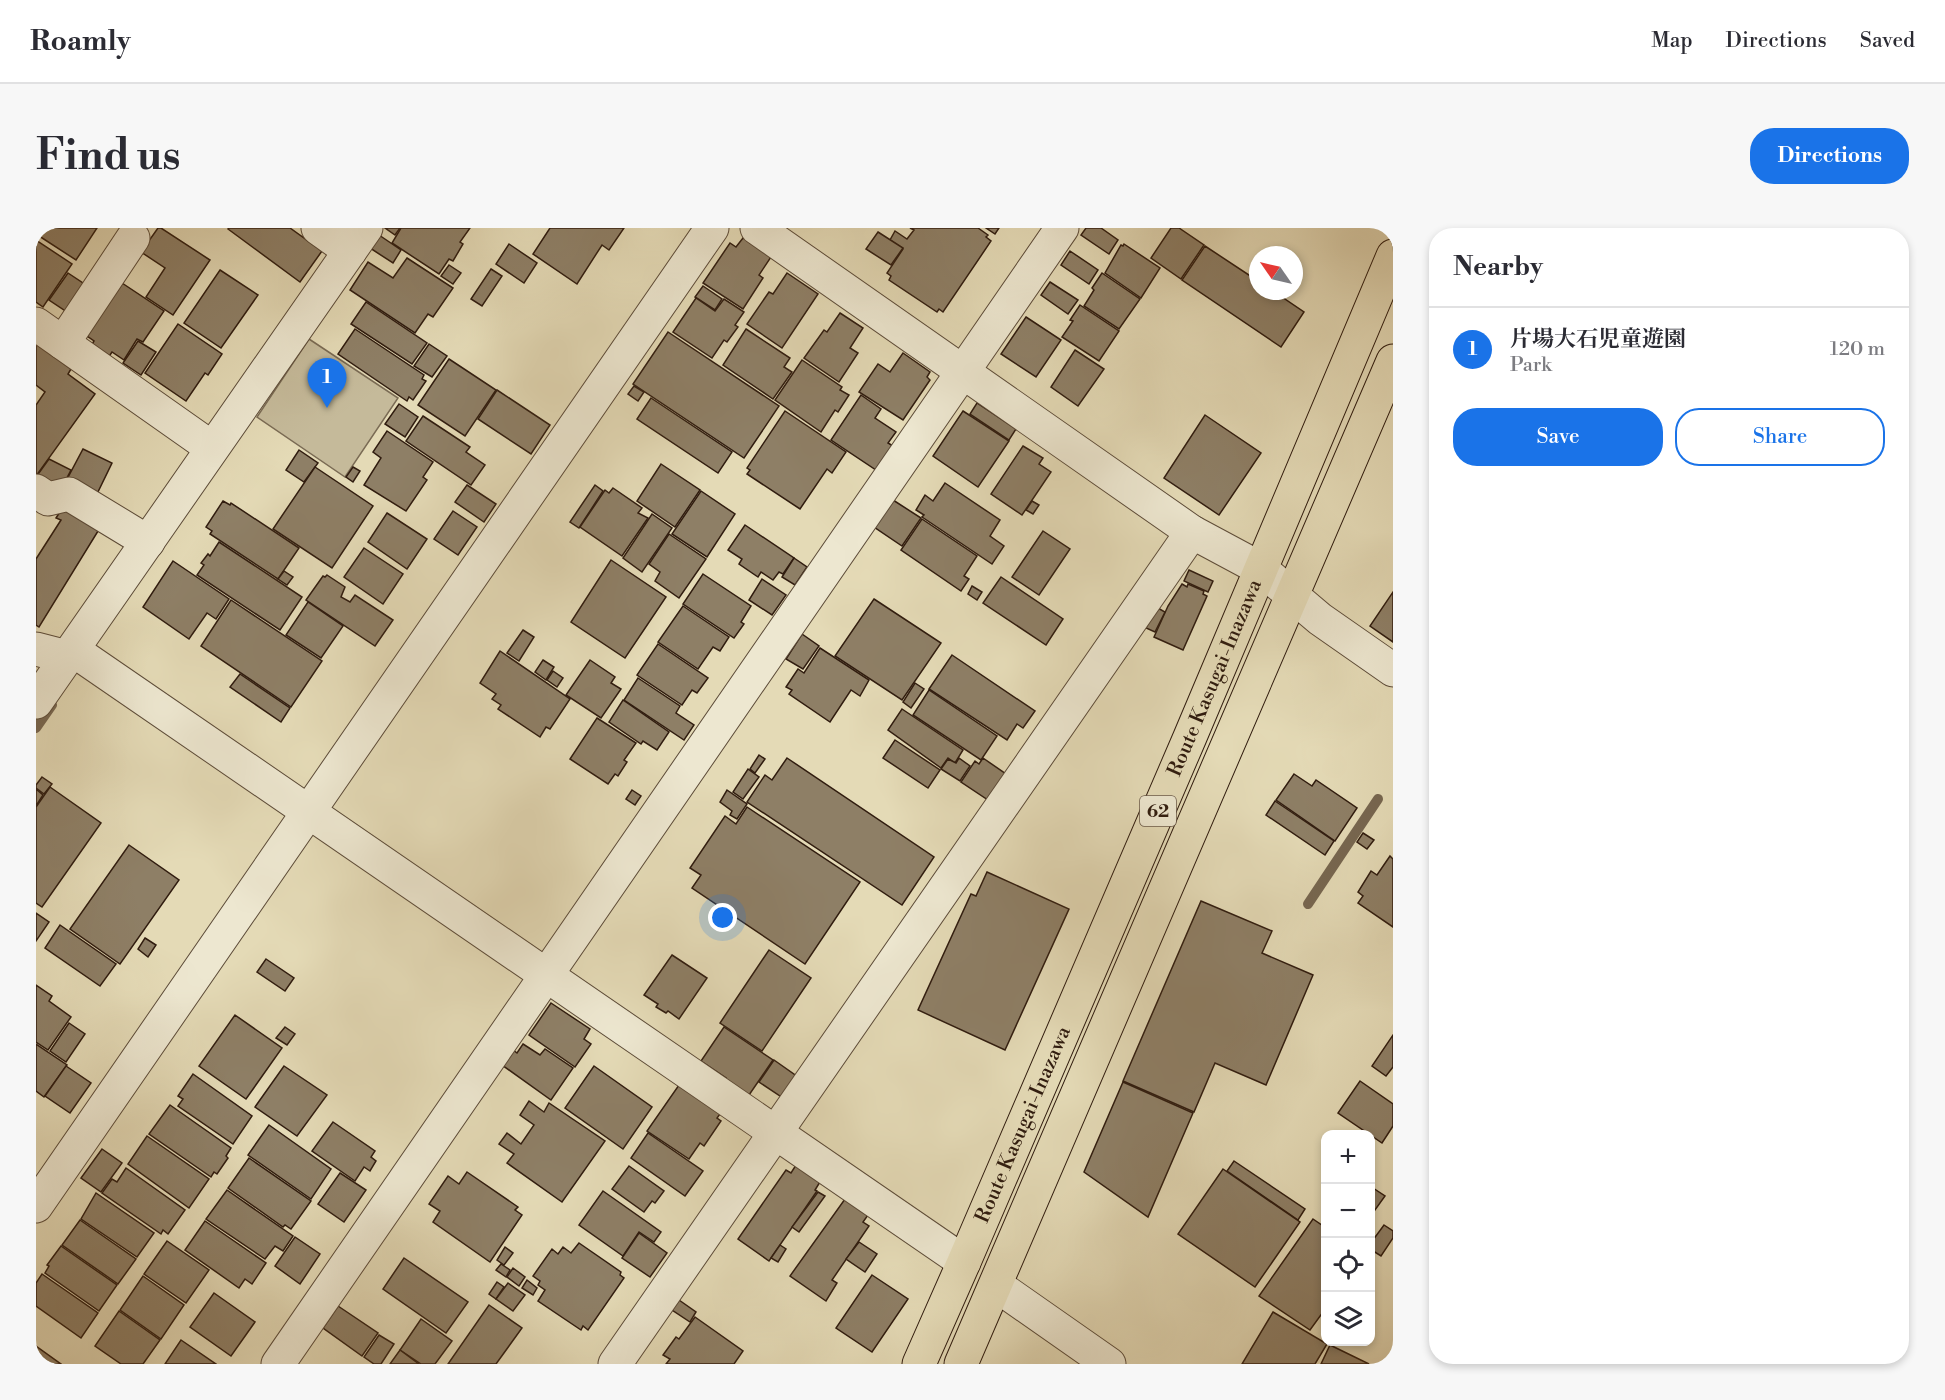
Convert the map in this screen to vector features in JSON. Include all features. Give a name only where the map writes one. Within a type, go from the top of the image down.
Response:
[{"type":"main road","name":"Route Kasugai-Inazawa","points":[[919,1364],[1261,570],[1393,256]]},
{"type":"main road","name":"Route Kasugai-Inazawa","points":[[962,1364],[1393,362]]},
{"type":"street","points":[[36,702],[358,240],[318,228]]},
{"type":"street","points":[[36,1206],[712,228]]},
{"type":"street","points":[[758,228],[1192,532],[1261,570],[1320,619],[1393,669]]},
{"type":"street","points":[[278,1364],[1062,228]]},
{"type":"street","points":[[63,343],[133,238]]},
{"type":"street","points":[[36,324],[212,448]]},
{"type":"street","points":[[36,491],[48,499],[69,494],[148,542]]},
{"type":"street","points":[[615,1364],[1192,532]]},
{"type":"street","points":[[36,649],[70,653],[309,812],[964,1262]]},
{"type":"street","points":[[996,1285],[1109,1364]]},
{"type":"shaded area","points":[[309,339],[398,398],[345,477],[257,417]]},
{"type":"building","points":[[36,228],[97,228],[76,260],[36,234]]},
{"type":"building","points":[[158,228],[210,260],[173,315],[146,297],[165,268],[141,252]]},
{"type":"building","points":[[229,228],[290,228],[322,251],[300,282]]},
{"type":"building","points":[[385,228],[400,228],[395,235]]},
{"type":"building","points":[[401,228],[470,228],[460,242],[463,244],[453,261],[449,259],[439,274],[392,243]]},
{"type":"building","points":[[550,228],[624,228],[609,250],[602,245],[577,284],[533,254]]},
{"type":"building","points":[[910,228],[978,228],[988,235],[986,237],[991,241],[943,312],[939,309],[937,312],[889,280],[891,276],[887,273],[903,249],[890,240],[895,231],[907,239],[914,230]]},
{"type":"building","points":[[986,228],[999,228],[995,234]]},
{"type":"building","points":[[1086,228],[1101,228],[1118,240],[1109,254],[1081,235]]},
{"type":"building","points":[[1171,228],[1179,228],[1204,245],[1181,279],[1151,258]]},
{"type":"building","points":[[878,232],[903,248],[891,265],[866,249]]},
{"type":"building","points":[[379,235],[401,250],[393,263],[370,248]]},
{"type":"building","points":[[743,238],[771,257],[759,275],[763,278],[743,309],[703,283],[730,243],[736,247]]},
{"type":"building","points":[[36,240],[72,264],[43,307],[36,302]]},
{"type":"building","points":[[509,244],[537,263],[524,283],[496,264]]},
{"type":"building","points":[[1124,244],[1160,268],[1141,298],[1105,273],[1121,245]]},
{"type":"building","points":[[1205,246],[1249,275],[1249,300],[1286,300],[1304,312],[1281,347],[1182,280]]},
{"type":"building","points":[[1070,251],[1098,270],[1089,284],[1061,265]]},
{"type":"building","points":[[407,258],[453,288],[433,317],[428,314],[415,333],[350,290],[368,262],[393,278]]},
{"type":"building","points":[[449,265],[461,273],[453,284],[441,276]]},
{"type":"building","points":[[491,269],[502,276],[482,306],[471,299]]},
{"type":"building","points":[[220,270],[258,295],[221,348],[184,323]]},
{"type":"building","points":[[68,273],[89,287],[70,314],[49,300]]},
{"type":"building","points":[[787,273],[818,294],[782,348],[747,324],[769,292],[773,294]]},
{"type":"building","points":[[1102,273],[1140,299],[1119,329],[1084,306]]},
{"type":"building","points":[[1050,282],[1078,300],[1068,314],[1041,295]]},
{"type":"building","points":[[122,283],[164,311],[143,342],[137,339],[124,360],[112,352],[108,358],[91,346],[94,341],[87,336]]},
{"type":"building","points":[[703,286],[722,299],[715,310],[695,297]]},
{"type":"building","points":[[696,298],[715,311],[724,299],[744,312],[735,325],[738,327],[727,342],[724,340],[712,358],[673,332]]},
{"type":"building","points":[[366,302],[427,343],[412,364],[351,324]]},
{"type":"building","points":[[1080,305],[1119,331],[1099,361],[1062,337]]},
{"type":"building","points":[[840,313],[863,328],[850,348],[858,353],[839,382],[804,358],[824,330],[827,332]]},
{"type":"building","points":[[1026,317],[1061,340],[1036,377],[1001,354]]},
{"type":"building","points":[[178,324],[222,354],[208,375],[205,373],[186,401],[145,373]]},
{"type":"building","points":[[355,329],[424,375],[422,379],[426,381],[413,400],[409,397],[407,401],[338,354]]},
{"type":"building","points":[[746,329],[790,358],[784,367],[792,372],[773,399],[723,365]]},
{"type":"building","points":[[668,332],[779,406],[744,458],[633,384]]},
{"type":"building","points":[[138,341],[156,352],[141,375],[123,363]]},
{"type":"building","points":[[36,343],[71,369],[68,374],[95,394],[36,476],[36,405],[45,392],[36,385]]},
{"type":"building","points":[[429,344],[447,356],[432,377],[414,366]]},
{"type":"building","points":[[1075,350],[1104,369],[1078,406],[1051,387]]},
{"type":"building","points":[[903,353],[930,372],[927,377],[930,380],[903,420],[859,392],[878,364],[890,372]]},
{"type":"building","points":[[449,359],[496,390],[465,436],[418,405]]},
{"type":"building","points":[[802,360],[842,387],[840,390],[849,395],[838,412],[835,410],[821,432],[775,400]]},
{"type":"building","points":[[634,386],[644,392],[638,401],[628,394]]},
{"type":"building","points":[[497,390],[550,425],[531,454],[478,419]]},
{"type":"building","points":[[861,395],[881,409],[875,418],[896,432],[888,443],[893,446],[876,470],[831,440]]},
{"type":"building","points":[[651,398],[732,452],[718,473],[637,419]]},
{"type":"building","points":[[977,403],[1016,429],[1009,440],[970,414]]},
{"type":"building","points":[[399,404],[418,417],[405,437],[385,424]]},
{"type":"building","points":[[785,411],[846,452],[832,473],[827,469],[800,509],[747,474],[750,470],[747,468]]},
{"type":"building","points":[[963,411],[1009,441],[978,487],[933,456]]},
{"type":"building","points":[[1205,415],[1261,453],[1219,515],[1164,478]]},
{"type":"building","points":[[423,416],[470,447],[466,452],[485,465],[471,485],[406,441]]},
{"type":"building","points":[[387,431],[433,462],[423,477],[427,480],[406,511],[364,485],[381,458],[373,452]]},
{"type":"building","points":[[1023,446],[1043,458],[1039,464],[1051,472],[1022,515],[991,494]]},
{"type":"building","points":[[83,449],[112,463],[95,498],[65,483]]},
{"type":"building","points":[[299,450],[318,463],[304,482],[286,470]]},
{"type":"building","points":[[49,459],[71,470],[59,493],[36,477]]},
{"type":"building","points":[[661,464],[700,490],[675,527],[637,501]]},
{"type":"building","points":[[315,467],[373,506],[332,568],[273,529]]},
{"type":"building","points":[[353,467],[360,471],[353,482],[346,477]]},
{"type":"building","points":[[945,483],[1000,520],[990,536],[1004,546],[992,564],[922,517],[924,515],[916,510],[925,495],[933,501]]},
{"type":"building","points":[[467,485],[496,504],[484,522],[455,502]]},
{"type":"building","points":[[595,485],[603,491],[579,528],[570,522]]},
{"type":"building","points":[[613,488],[642,508],[638,513],[648,518],[622,556],[580,527],[605,490],[609,493]]},
{"type":"building","points":[[701,491],[735,514],[707,557],[672,534]]},
{"type":"building","points":[[893,500],[921,518],[902,546],[874,527]]},
{"type":"building","points":[[67,501],[103,523],[39,627],[36,625],[36,559],[61,520],[56,518]]},
{"type":"building","points":[[223,501],[230,505],[231,503],[299,548],[278,579],[210,534],[212,531],[206,527]]},
{"type":"building","points":[[1032,501],[1039,505],[1033,514],[1026,510]]},
{"type":"building","points":[[453,511],[477,527],[458,555],[434,539]]},
{"type":"building","points":[[387,513],[427,539],[407,569],[368,542]]},
{"type":"building","points":[[652,514],[672,528],[642,572],[623,558]]},
{"type":"building","points":[[922,519],[977,556],[964,576],[969,579],[961,591],[901,550]]},
{"type":"building","points":[[745,525],[794,558],[783,574],[779,572],[773,580],[761,572],[758,577],[739,564],[742,559],[728,550]]},
{"type":"building","points":[[1043,531],[1070,549],[1039,595],[1012,577]]},
{"type":"building","points":[[669,534],[706,559],[679,598],[655,581],[660,572],[649,564]]},
{"type":"building","points":[[219,542],[302,597],[280,630],[197,575],[204,565],[201,563],[208,554],[210,556]]},
{"type":"building","points":[[364,548],[403,574],[383,604],[344,577]]},
{"type":"building","points":[[794,558],[807,567],[795,585],[782,577]]},
{"type":"building","points":[[611,560],[666,597],[625,658],[571,622]]},
{"type":"building","points":[[173,561],[229,599],[216,619],[207,613],[189,639],[143,607]]},
{"type":"building","points":[[1189,570],[1213,581],[1208,592],[1184,581]]},
{"type":"building","points":[[284,571],[293,577],[287,585],[278,579]]},
{"type":"building","points":[[703,574],[751,606],[741,622],[744,624],[734,638],[683,604]]},
{"type":"building","points":[[327,575],[345,587],[341,597],[350,602],[355,595],[393,620],[375,646],[306,600],[323,576]]},
{"type":"building","points":[[1001,577],[1063,619],[1046,645],[983,603]]},
{"type":"building","points":[[762,579],[786,595],[772,615],[749,600]]},
{"type":"building","points":[[1182,584],[1187,587],[1188,584],[1204,591],[1203,594],[1207,596],[1183,650],[1154,637],[1168,606]]},
{"type":"building","points":[[972,586],[982,592],[977,600],[968,594]]},
{"type":"building","points":[[1393,592],[1393,642],[1370,626]]},
{"type":"building","points":[[874,599],[941,643],[902,700],[835,656]]},
{"type":"building","points":[[231,600],[322,661],[291,707],[201,646]]},
{"type":"building","points":[[308,602],[343,626],[321,658],[286,635]]},
{"type":"building","points":[[683,606],[729,637],[720,651],[713,647],[698,669],[658,642]]},
{"type":"building","points":[[1156,607],[1165,612],[1155,632],[1146,628]]},
{"type":"building","points":[[523,630],[534,637],[519,661],[507,653]]},
{"type":"building","points":[[802,634],[819,646],[803,669],[786,659]]},
{"type":"building","points":[[658,644],[708,678],[697,693],[692,690],[682,705],[637,675]]},
{"type":"building","points":[[820,648],[869,680],[860,696],[851,690],[830,722],[789,694],[792,690],[786,687],[798,669],[804,673]]},
{"type":"building","points":[[500,651],[570,699],[550,729],[546,727],[540,737],[498,709],[501,705],[492,699],[496,694],[480,683]]},
{"type":"building","points":[[952,655],[1035,711],[1023,728],[1017,724],[1007,740],[929,689]]},
{"type":"building","points":[[543,660],[554,667],[546,680],[535,672]]},
{"type":"building","points":[[590,660],[615,677],[611,683],[621,689],[601,718],[566,695]]},
{"type":"building","points":[[553,671],[563,678],[557,687],[547,680]]},
{"type":"building","points":[[240,674],[290,708],[281,722],[230,687]]},
{"type":"building","points":[[638,678],[680,706],[676,713],[694,725],[684,740],[624,700]]},
{"type":"building","points":[[915,683],[924,689],[911,708],[903,702]]},
{"type":"building","points":[[929,690],[997,736],[981,760],[913,715]]},
{"type":"building","points":[[623,700],[669,732],[657,750],[643,741],[641,744],[609,722]]},
{"type":"building","points":[[902,709],[963,750],[955,763],[948,758],[941,768],[888,730]]},
{"type":"building","points":[[597,718],[636,743],[624,760],[627,762],[618,776],[615,774],[608,784],[570,759]]},
{"type":"building","points":[[895,740],[940,770],[928,788],[883,758]]},
{"type":"building","points":[[759,755],[765,759],[755,773],[750,769]]},
{"type":"building","points":[[787,758],[934,857],[902,905],[747,802],[765,775],[772,780]]},
{"type":"building","points":[[959,758],[970,766],[960,781],[941,769],[948,759],[956,763]]},
{"type":"building","points":[[983,758],[1006,774],[988,800],[961,782],[975,761],[979,764]]},
{"type":"building","points":[[748,769],[759,777],[743,799],[733,792]]},
{"type":"building","points":[[1294,774],[1312,786],[1316,780],[1357,808],[1335,841],[1276,800]]},
{"type":"building","points":[[42,777],[52,784],[44,794],[36,788]]},
{"type":"building","points":[[50,787],[101,823],[42,907],[36,903],[36,807]]},
{"type":"building","points":[[36,789],[43,795],[36,806]]},
{"type":"building","points":[[632,790],[641,796],[635,805],[626,799]]},
{"type":"building","points":[[727,790],[747,804],[737,819],[730,815],[732,811],[720,802]]},
{"type":"building","points":[[1275,801],[1334,841],[1325,855],[1266,815]]},
{"type":"building","points":[[747,807],[860,882],[805,964],[692,888],[701,875],[690,868],[725,816],[736,824]]},
{"type":"building","points":[[1363,833],[1374,840],[1367,849],[1357,842]]},
{"type":"building","points":[[129,845],[179,880],[120,964],[70,929]]},
{"type":"building","points":[[1390,856],[1393,859],[1393,927],[1358,903],[1363,896],[1358,892],[1371,871],[1377,875]]},
{"type":"building","points":[[987,872],[1069,909],[1005,1050],[918,1010],[971,894],[976,896]]},
{"type":"building","points":[[1201,901],[1272,931],[1262,953],[1313,975],[1266,1085],[1215,1063],[1194,1112],[1123,1081]]},
{"type":"building","points":[[36,913],[49,922],[36,941]]},
{"type":"building","points":[[60,925],[116,964],[100,986],[45,948]]},
{"type":"building","points":[[145,938],[156,945],[148,957],[138,949]]},
{"type":"building","points":[[769,950],[811,978],[762,1051],[720,1023]]},
{"type":"building","points":[[672,955],[707,978],[679,1019],[668,1011],[666,1013],[656,1007],[658,1004],[644,995]]},
{"type":"building","points":[[266,959],[294,978],[285,991],[257,972]]},
{"type":"building","points":[[36,985],[52,996],[49,1001],[71,1017],[48,1050],[36,1042]]},
{"type":"building","points":[[551,1003],[590,1029],[584,1039],[591,1044],[575,1067],[529,1035]]},
{"type":"building","points":[[235,1015],[282,1048],[246,1099],[199,1066]]},
{"type":"building","points":[[69,1023],[85,1034],[66,1062],[50,1051]]},
{"type":"building","points":[[285,1027],[295,1034],[287,1045],[276,1038]]},
{"type":"building","points":[[724,1027],[773,1060],[747,1098],[723,1082],[726,1078],[701,1061]]},
{"type":"building","points":[[1393,1035],[1393,1067],[1386,1076],[1372,1066]]},
{"type":"building","points":[[36,1044],[67,1065],[44,1097],[36,1091]]},
{"type":"building","points":[[523,1044],[540,1055],[545,1049],[573,1068],[551,1100],[502,1065],[513,1050],[517,1053]]},
{"type":"building","points":[[774,1060],[798,1077],[783,1098],[759,1082]]},
{"type":"building","points":[[66,1066],[91,1083],[70,1113],[45,1096]]},
{"type":"building","points":[[284,1066],[327,1095],[297,1136],[255,1107]]},
{"type":"building","points":[[594,1066],[652,1107],[623,1149],[565,1108]]},
{"type":"building","points":[[193,1074],[252,1116],[233,1144],[178,1106],[183,1099],[178,1096]]},
{"type":"building","points":[[1360,1081],[1393,1104],[1393,1126],[1382,1143],[1375,1138],[1375,1130],[1363,1130],[1338,1113]]},
{"type":"building","points":[[1123,1082],[1193,1113],[1148,1217],[1084,1172]]},
{"type":"building","points":[[679,1085],[720,1114],[717,1118],[721,1121],[704,1146],[700,1143],[689,1159],[647,1131]]},
{"type":"building","points":[[529,1101],[544,1112],[549,1103],[605,1141],[562,1202],[507,1163],[514,1154],[499,1144],[507,1133],[521,1144],[534,1125],[520,1115]]},
{"type":"building","points":[[170,1105],[231,1148],[226,1156],[228,1158],[217,1174],[214,1172],[211,1177],[149,1134]]},
{"type":"building","points":[[333,1122],[375,1151],[371,1157],[376,1161],[370,1171],[364,1167],[355,1181],[312,1151]]},
{"type":"building","points":[[269,1125],[331,1169],[311,1199],[248,1155]]},
{"type":"building","points":[[648,1133],[703,1171],[685,1196],[631,1158]]},
{"type":"building","points":[[147,1136],[209,1179],[189,1208],[128,1164]]},
{"type":"building","points":[[102,1149],[122,1163],[101,1192],[81,1178]]},
{"type":"building","points":[[249,1158],[311,1201],[291,1229],[285,1225],[283,1227],[228,1188]]},
{"type":"building","points":[[1234,1161],[1305,1209],[1298,1220],[1227,1171]]},
{"type":"building","points":[[796,1165],[820,1182],[815,1190],[817,1191],[769,1261],[738,1239],[786,1170],[791,1173]]},
{"type":"building","points":[[629,1166],[664,1191],[644,1212],[612,1189]]},
{"type":"building","points":[[126,1168],[185,1210],[168,1234],[163,1230],[161,1234],[102,1193],[112,1179],[117,1182]]},
{"type":"building","points":[[1223,1169],[1300,1222],[1255,1287],[1178,1234]]},
{"type":"building","points":[[467,1172],[518,1207],[515,1210],[522,1215],[490,1262],[433,1222],[440,1211],[429,1204],[448,1176],[459,1184]]},
{"type":"building","points":[[340,1173],[366,1190],[344,1222],[318,1204]]},
{"type":"building","points":[[1375,1189],[1385,1196],[1375,1210]]},
{"type":"building","points":[[227,1190],[293,1236],[283,1251],[275,1246],[265,1259],[206,1219]]},
{"type":"building","points":[[603,1191],[661,1232],[654,1242],[639,1232],[623,1256],[579,1225]]},
{"type":"building","points":[[818,1192],[825,1196],[799,1232],[792,1227]]},
{"type":"building","points":[[96,1193],[154,1233],[137,1257],[81,1219]]},
{"type":"building","points":[[845,1199],[868,1215],[863,1222],[869,1226],[832,1280],[837,1283],[826,1301],[790,1276]]},
{"type":"building","points":[[1313,1219],[1321,1225],[1321,1315],[1310,1330],[1259,1296]]},
{"type":"building","points":[[80,1220],[136,1259],[118,1284],[62,1245]]},
{"type":"building","points":[[205,1221],[266,1263],[252,1284],[245,1279],[239,1288],[185,1250]]},
{"type":"building","points":[[1384,1225],[1393,1231],[1393,1238],[1381,1256],[1375,1252],[1375,1237]]},
{"type":"building","points":[[639,1233],[667,1253],[650,1277],[622,1258]]},
{"type":"building","points":[[295,1237],[320,1254],[300,1284],[275,1266]]},
{"type":"building","points":[[167,1241],[209,1270],[186,1303],[144,1274]]},
{"type":"building","points":[[859,1242],[877,1254],[865,1272],[846,1259]]},
{"type":"building","points":[[579,1243],[621,1272],[620,1275],[624,1278],[588,1330],[583,1326],[581,1330],[538,1301],[545,1290],[538,1285],[540,1281],[533,1276],[552,1249],[558,1254],[563,1247],[571,1253]]},
{"type":"building","points":[[780,1245],[786,1249],[778,1262],[771,1258]]},
{"type":"building","points":[[61,1246],[117,1285],[99,1311],[45,1273],[49,1266],[47,1265]]},
{"type":"building","points":[[505,1247],[513,1253],[504,1265],[497,1260]]},
{"type":"building","points":[[404,1258],[468,1302],[446,1333],[383,1289]]},
{"type":"building","points":[[501,1264],[510,1270],[506,1277],[496,1270]]},
{"type":"building","points":[[513,1268],[525,1277],[519,1286],[507,1277]]},
{"type":"building","points":[[42,1274],[98,1313],[81,1338],[36,1306],[36,1283]]},
{"type":"building","points":[[872,1275],[908,1299],[872,1352],[836,1328]]},
{"type":"building","points":[[143,1276],[184,1305],[161,1339],[120,1310]]},
{"type":"building","points":[[527,1280],[537,1288],[533,1295],[522,1288]]},
{"type":"building","points":[[497,1282],[504,1287],[496,1299],[489,1294]]},
{"type":"building","points":[[508,1283],[525,1295],[513,1311],[496,1299]]},
{"type":"building","points":[[214,1293],[255,1322],[231,1356],[190,1327]]},
{"type":"building","points":[[679,1300],[696,1312],[690,1322],[672,1310]]},
{"type":"building","points":[[489,1305],[522,1328],[496,1364],[448,1364]]},
{"type":"building","points":[[338,1306],[378,1333],[362,1356],[323,1328]]},
{"type":"building","points":[[119,1311],[160,1340],[143,1364],[121,1364],[95,1346]]},
{"type":"building","points":[[1273,1312],[1321,1340],[1321,1346],[1326,1346],[1315,1364],[1242,1364]]},
{"type":"building","points":[[695,1317],[743,1351],[734,1364],[666,1364],[670,1359],[663,1355],[676,1337],[679,1339]]},
{"type":"building","points":[[421,1319],[452,1341],[435,1364],[421,1364],[400,1350]]},
{"type":"building","points":[[379,1335],[394,1344],[381,1364],[374,1364],[364,1357]]},
{"type":"building","points":[[181,1340],[216,1364],[165,1364]]},
{"type":"building","points":[[36,1346],[61,1364],[36,1364]]},
{"type":"building","points":[[1330,1346],[1332,1346],[1369,1364],[1321,1364]]},
{"type":"building","points":[[400,1350],[419,1364],[390,1364]]},
{"type":"waterway","points":[[36,728],[52,705]]},
{"type":"waterway","points":[[1308,904],[1378,799]]},
{"type":"place","name":"片場大石児童遊園","points":[[327,408]]}]
